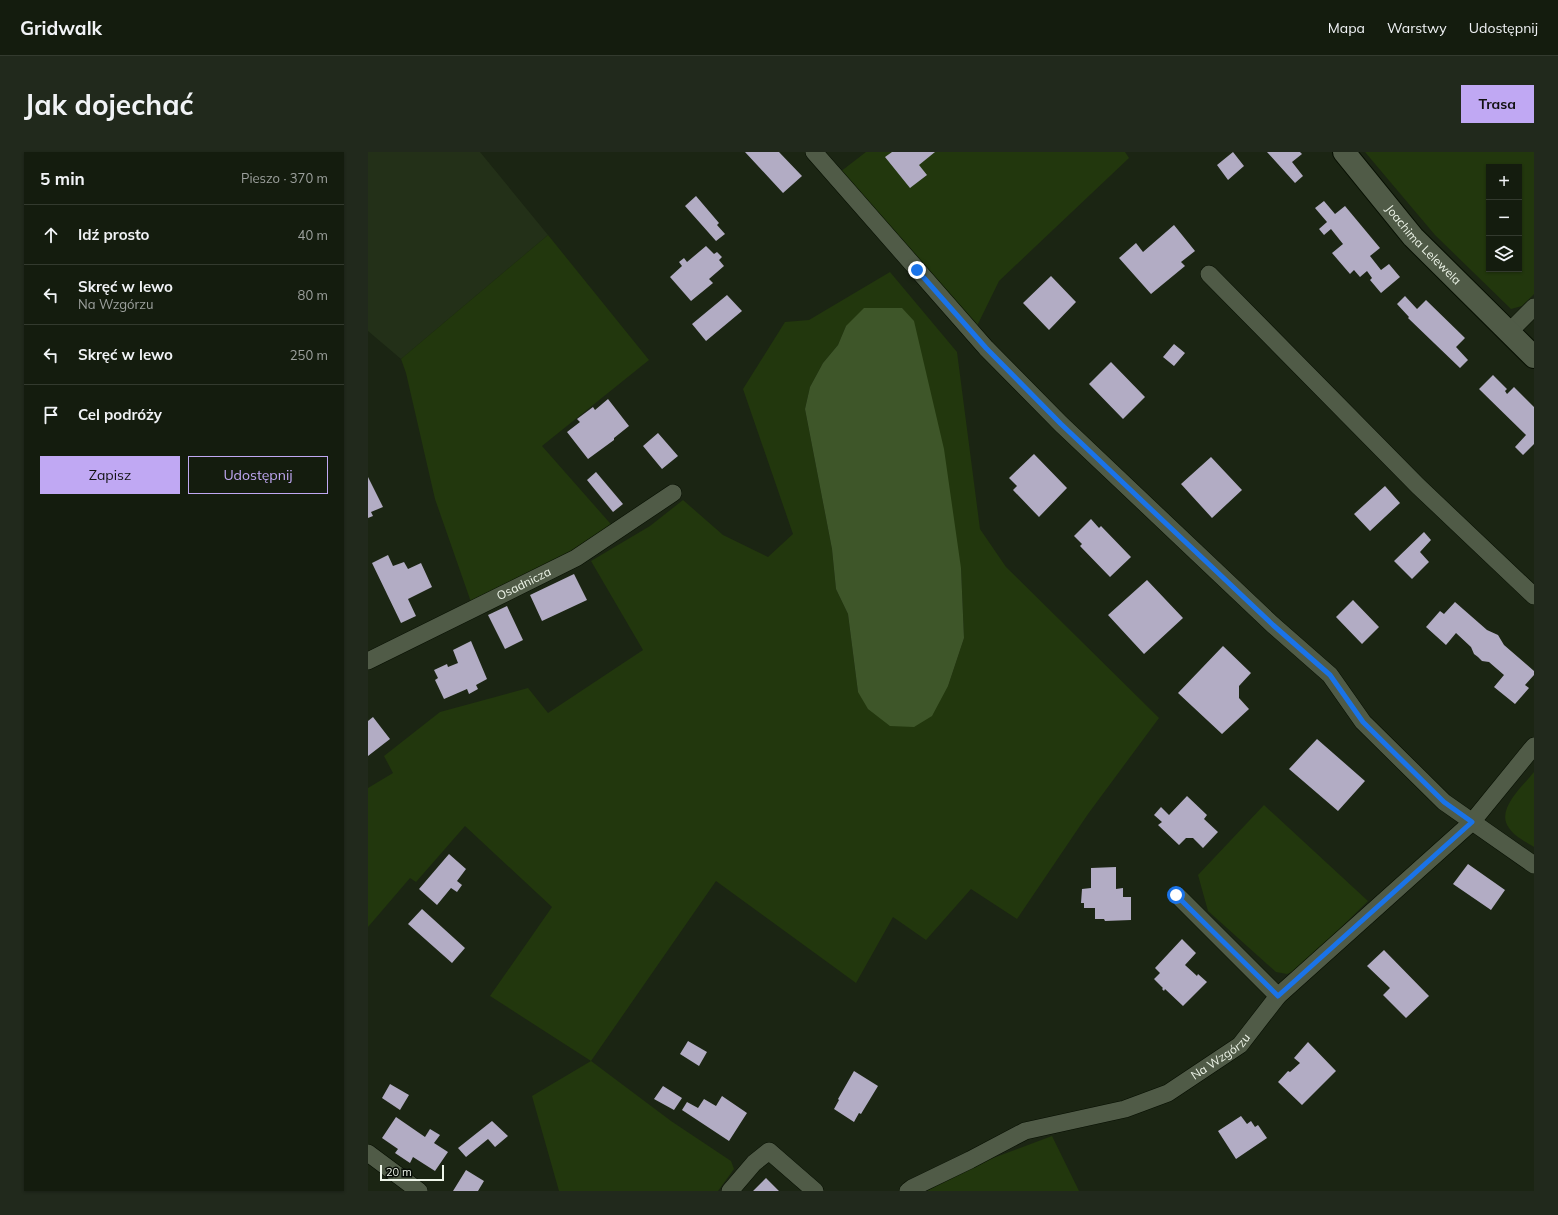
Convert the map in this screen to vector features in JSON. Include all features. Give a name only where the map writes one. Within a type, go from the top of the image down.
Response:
[{"type":"street","points":[[814,152],[986,348],[1061,424],[1273,625],[1330,675],[1363,722],[1444,802],[1534,865]]},
{"type":"street","name":"Joachima Lelewela","points":[[1344,152],[1413,237],[1534,357]]},
{"type":"street","points":[[1209,274],[1418,486],[1534,596]]},
{"type":"street","points":[[1509,332],[1534,307]]},
{"type":"street","name":"Osadnicza","points":[[368,661],[576,558],[672,493]]},
{"type":"street","name":"Na Wzgórzu","points":[[908,1191],[1025,1131],[1126,1108],[1168,1093],[1240,1045],[1278,996],[1472,822],[1534,746]]},
{"type":"street","points":[[1176,895],[1278,996]]},
{"type":"street","points":[[730,1191],[754,1163],[769,1151],[815,1191]]},
{"type":"street","points":[[368,1153],[419,1191]]},
{"type":"shaded area","points":[[368,152],[480,152],[548,235],[401,359],[368,331]]},
{"type":"shaded area","points":[[866,152],[1125,152],[1129,158],[999,281],[976,328],[840,172]]},
{"type":"shaded area","points":[[1365,152],[1534,152],[1534,294],[1522,306],[1511,309],[1435,235]]},
{"type":"shaded area","points":[[548,235],[649,360],[542,446],[616,530],[471,602],[435,499],[406,373],[401,359]]},
{"type":"shaded area","points":[[890,272],[957,352],[980,529],[1006,567],[1159,718],[1088,814],[1017,919],[971,889],[926,940],[893,917],[856,983],[716,881],[591,1061],[490,996],[552,907],[465,826],[416,882],[410,878],[368,927],[368,788],[393,773],[384,756],[440,712],[528,688],[548,713],[643,650],[591,561],[650,526],[683,500],[723,535],[768,557],[793,534],[743,389],[785,322],[809,320]],"holes":[[[846,326],[961,568],[964,638],[948,686],[858,692],[848,614],[836,589],[832,549],[805,409],[810,387],[823,363],[838,345]]]},
{"type":"shaded area","points":[[864,308],[902,308],[914,321],[944,449],[961,568],[964,638],[948,686],[932,716],[914,727],[890,726],[868,709],[858,692],[848,614],[836,589],[832,549],[805,409],[810,387],[823,363],[838,345],[846,326]]},
{"type":"shaded area","points":[[1534,772],[1534,847],[1520,839],[1511,831],[1506,821],[1505,814],[1512,798]]},
{"type":"shaded area","points":[[1264,805],[1368,901],[1299,969],[1287,974],[1276,972],[1208,911],[1198,875]]},
{"type":"shaded area","points":[[591,1061],[671,1121],[731,1161],[734,1169],[718,1191],[559,1191],[532,1096]]},
{"type":"shaded area","points":[[1052,1136],[1079,1191],[927,1191],[977,1164]]},
{"type":"building","points":[[745,152],[779,152],[802,176],[783,193]]},
{"type":"building","points":[[892,152],[935,152],[919,165],[927,175],[910,188],[885,157]]},
{"type":"building","points":[[1233,152],[1244,166],[1228,180],[1217,165]]},
{"type":"building","points":[[1267,152],[1300,152],[1302,154],[1292,162],[1303,176],[1295,183]]},
{"type":"building","points":[[696,196],[719,223],[717,225],[725,234],[716,241],[685,206]]},
{"type":"building","points":[[1324,201],[1335,214],[1345,206],[1380,248],[1370,256],[1381,270],[1389,264],[1400,277],[1381,293],[1370,280],[1372,278],[1367,271],[1360,277],[1354,270],[1350,274],[1332,253],[1343,244],[1331,229],[1324,235],[1319,229],[1327,222],[1315,208]]},
{"type":"building","points":[[1174,225],[1195,251],[1181,262],[1185,266],[1151,294],[1119,258],[1136,243],[1143,252]]},
{"type":"building","points":[[706,246],[714,254],[717,252],[722,257],[719,260],[724,266],[709,279],[713,283],[691,301],[670,277],[682,266],[679,262],[684,258],[687,262]]},
{"type":"building","points":[[1051,276],[1076,302],[1049,330],[1023,303]]},
{"type":"building","points":[[727,295],[742,311],[706,341],[692,324]]},
{"type":"building","points":[[1405,296],[1417,309],[1426,300],[1465,338],[1456,347],[1468,360],[1460,368],[1408,318],[1409,317],[1397,304]]},
{"type":"building","points":[[1174,344],[1185,353],[1174,366],[1163,357]]},
{"type":"building","points":[[1111,362],[1145,397],[1123,419],[1089,384]]},
{"type":"building","points":[[1493,375],[1507,389],[1505,391],[1507,394],[1514,387],[1534,407],[1534,444],[1523,455],[1515,447],[1526,435],[1479,389]]},
{"type":"building","points":[[608,399],[629,426],[614,438],[614,440],[588,459],[567,432],[580,422],[577,419],[593,407],[595,410]]},
{"type":"building","points":[[658,433],[678,456],[662,469],[643,446]]},
{"type":"building","points":[[1034,454],[1067,488],[1039,517],[1013,490],[1017,486],[1009,478]]},
{"type":"building","points":[[1211,457],[1242,490],[1212,518],[1181,484]]},
{"type":"building","points":[[596,472],[623,504],[613,512],[587,480]]},
{"type":"building","points":[[368,477],[383,507],[371,512],[373,516],[368,518]]},
{"type":"building","points":[[1385,486],[1400,503],[1370,531],[1354,514]]},
{"type":"building","points":[[1091,519],[1099,528],[1101,526],[1131,557],[1110,577],[1080,546],[1082,544],[1074,536]]},
{"type":"building","points":[[1424,532],[1431,540],[1420,552],[1429,562],[1412,579],[1394,561]]},
{"type":"building","points":[[388,555],[393,566],[404,562],[408,569],[421,563],[432,587],[408,599],[416,616],[401,623],[372,563]]},
{"type":"building","points":[[574,574],[587,600],[542,621],[530,595]]},
{"type":"building","points":[[1147,580],[1183,618],[1144,654],[1108,615]]},
{"type":"building","points":[[1353,600],[1379,627],[1362,644],[1336,617]]},
{"type":"building","points":[[1455,602],[1487,630],[1498,635],[1504,645],[1534,671],[1534,675],[1525,685],[1529,688],[1515,704],[1494,687],[1504,675],[1489,662],[1482,661],[1474,654],[1471,647],[1456,633],[1446,645],[1426,627],[1440,611],[1444,614]]},
{"type":"building","points":[[507,606],[523,640],[505,649],[488,615]]},
{"type":"building","points":[[471,641],[487,679],[476,685],[478,689],[469,694],[467,689],[444,699],[435,680],[438,678],[434,670],[447,664],[448,667],[458,663],[453,650]]},
{"type":"building","points":[[1223,646],[1251,673],[1239,686],[1239,698],[1249,709],[1222,734],[1178,693]]},
{"type":"building","points":[[373,717],[390,739],[368,756],[368,721]]},
{"type":"building","points":[[1317,739],[1365,781],[1338,811],[1289,769]]},
{"type":"building","points":[[1187,796],[1207,815],[1204,819],[1218,832],[1203,848],[1193,838],[1186,838],[1179,845],[1158,825],[1162,822],[1154,815],[1161,807],[1169,815]]},
{"type":"building","points":[[449,854],[466,869],[457,881],[462,885],[457,892],[451,888],[437,905],[419,889]]},
{"type":"building","points":[[1468,864],[1505,890],[1491,910],[1453,884]]},
{"type":"building","points":[[1116,867],[1116,889],[1123,888],[1123,897],[1131,897],[1131,920],[1105,921],[1104,919],[1095,919],[1095,908],[1084,908],[1084,903],[1081,903],[1082,889],[1091,888],[1091,868]]},
{"type":"building","points":[[422,909],[465,948],[452,963],[408,924]]},
{"type":"building","points":[[1182,939],[1196,953],[1185,965],[1197,976],[1198,974],[1207,982],[1183,1006],[1165,989],[1164,991],[1154,979],[1160,973],[1155,968]]},
{"type":"building","points":[[1384,950],[1429,996],[1406,1018],[1383,995],[1390,988],[1367,966]]},
{"type":"building","points":[[688,1041],[707,1052],[699,1066],[680,1054]]},
{"type":"building","points":[[1308,1042],[1336,1071],[1302,1105],[1278,1082],[1288,1071],[1290,1072],[1300,1063],[1294,1058]]},
{"type":"building","points":[[854,1071],[878,1086],[861,1114],[859,1113],[854,1122],[834,1109]]},
{"type":"building","points":[[390,1084],[409,1095],[400,1110],[382,1098]]},
{"type":"building","points":[[663,1086],[682,1098],[674,1110],[654,1099]]},
{"type":"building","points":[[722,1096],[747,1113],[729,1141],[682,1110],[687,1102],[698,1108],[704,1099],[716,1106]]},
{"type":"building","points":[[1241,1116],[1247,1124],[1251,1121],[1255,1127],[1258,1125],[1267,1138],[1236,1159],[1218,1131]]},
{"type":"building","points":[[396,1117],[425,1137],[430,1129],[440,1135],[434,1143],[448,1152],[435,1171],[413,1157],[410,1163],[395,1153],[398,1149],[382,1138]]},
{"type":"building","points":[[492,1121],[508,1136],[495,1147],[488,1139],[466,1157],[458,1148]]},
{"type":"building","points":[[466,1170],[484,1181],[478,1191],[453,1191]]},
{"type":"building","points":[[766,1178],[779,1191],[753,1191]]},
{"type":"route","points":[[917,270],[986,348],[1061,424],[1273,625],[1330,675],[1363,722],[1444,802],[1472,822],[1278,996],[1176,895]]}]
